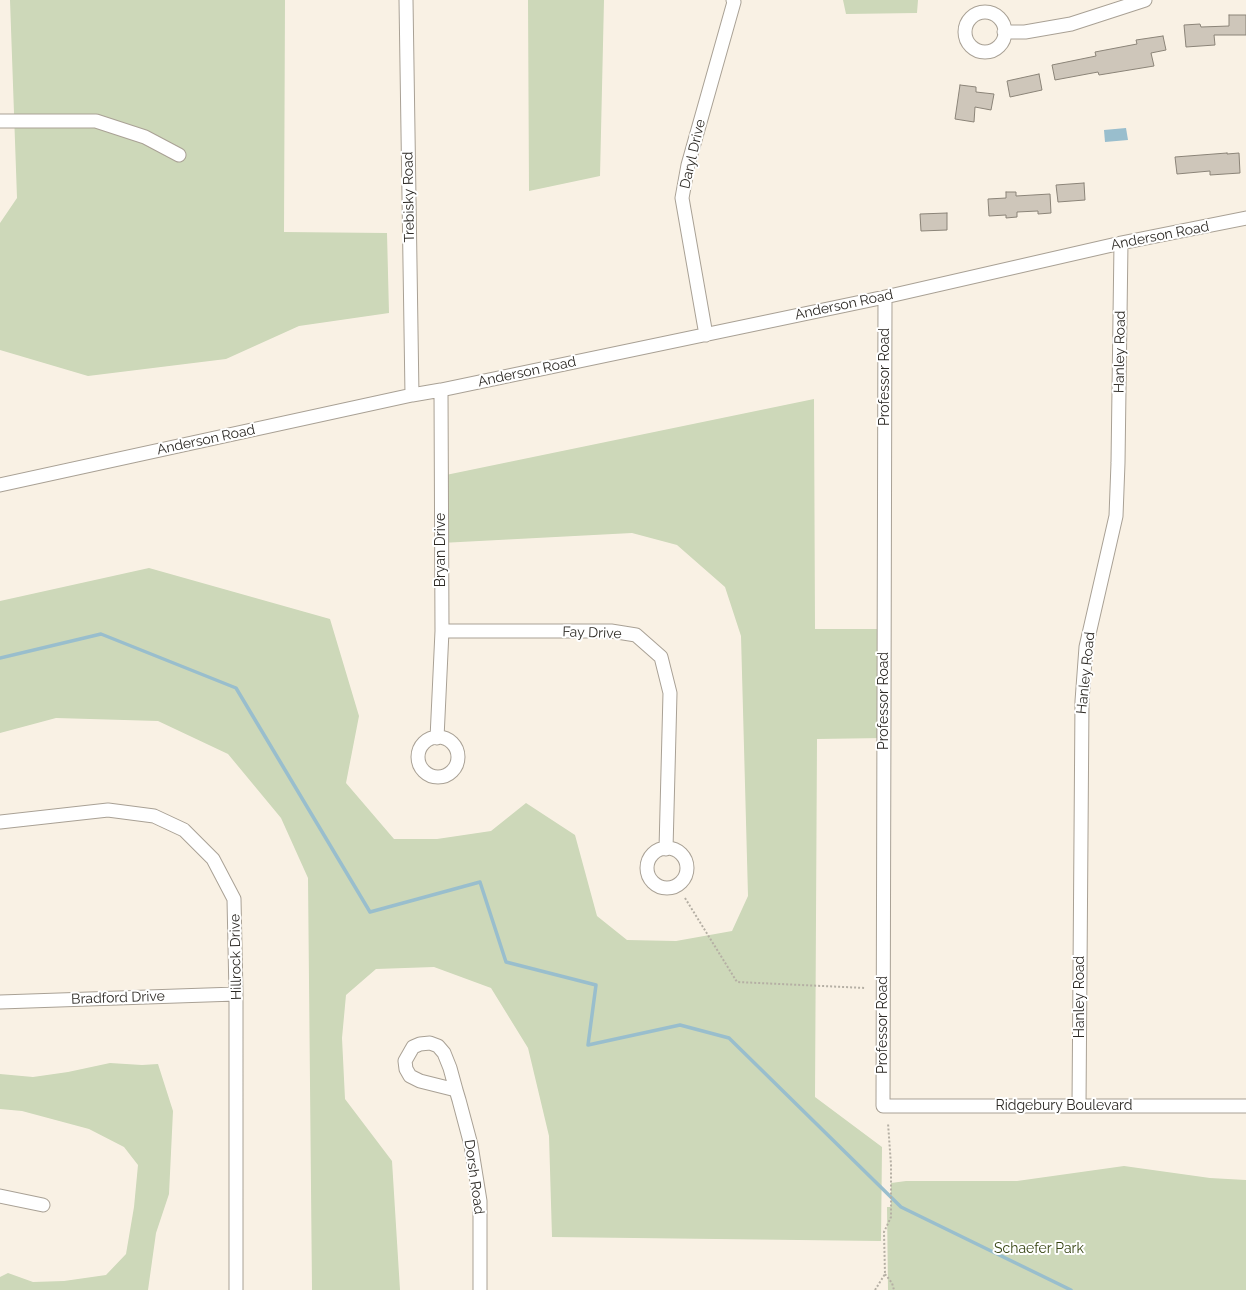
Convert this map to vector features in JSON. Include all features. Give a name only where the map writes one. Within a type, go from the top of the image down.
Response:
[{"type":"street","name":"Trebisky Road","points":[[406,0],[412,395]]},
{"type":"street","name":"Daryl Drive","points":[[706,335],[682,198],[688,166],[734,2],[733,0]]},
{"type":"street","points":[[1004,32],[1025,32],[1071,24],[1145,0]]},
{"type":"street","points":[[0,121],[96,121],[145,137],[179,155]]},
{"type":"street","name":"Anderson Road","points":[[441,390],[885,297],[1121,243],[1246,218]]},
{"type":"street","name":"Hanley Road","points":[[1079,1105],[1082,701],[1086,647],[1116,516],[1121,243]]},
{"type":"street","name":"Professor Road","points":[[883,1106],[885,297]]},
{"type":"street","points":[[412,395],[441,390]]},
{"type":"street","name":"Bryan Drive","points":[[438,738],[442,631],[441,390]]},
{"type":"street","name":"Anderson Road","points":[[0,485],[412,395]]},
{"type":"street","name":"Fay Drive","points":[[442,631],[611,631],[636,636],[661,657],[670,693],[666,849]]},
{"type":"street","name":"Hillrock Drive","points":[[0,822],[108,810],[154,816],[184,830],[213,859],[234,899],[236,994],[236,1290]]},
{"type":"street","name":"Bradford Drive","points":[[0,1002],[236,994]]},
{"type":"street","name":"Dorsh Road","points":[[456,1090],[471,1145],[480,1201],[480,1290]]},
{"type":"street","name":"Ridgebury Boulevard","points":[[883,1106],[1246,1106]]},
{"type":"street","points":[[0,1196],[43,1205]]},
{"type":"path","points":[[685,898],[737,982],[865,988]]},
{"type":"path","points":[[875,1290],[884,1274],[884,1232],[891,1217],[891,1165],[888,1123]]},
{"type":"path","points":[[884,1274],[892,1283],[894,1290]]},
{"type":"green space","points":[[10,0],[285,0],[284,232],[387,233],[389,313],[299,326],[226,359],[88,376],[0,350],[0,223],[17,198]]},
{"type":"green space","points":[[528,0],[604,0],[600,176],[529,191]]},
{"type":"green space","points":[[843,0],[918,0],[917,13],[846,14]]},
{"type":"green space","points":[[814,399],[815,629],[884,629],[884,738],[817,739],[815,1097],[882,1147],[881,1241],[552,1237],[549,1136],[528,1048],[491,988],[434,967],[376,969],[346,995],[342,1038],[345,1099],[392,1161],[400,1290],[312,1290],[308,878],[281,818],[228,754],[158,721],[56,718],[0,733],[0,601],[149,568],[330,619],[359,716],[346,783],[394,839],[437,839],[491,831],[526,803],[575,835],[597,916],[627,940],[676,941],[732,931],[748,896],[741,636],[725,587],[677,545],[632,533],[441,543],[441,476]]},
{"type":"green space","points":[[110,1063],[142,1065],[158,1064],[173,1111],[169,1194],[156,1233],[148,1290],[0,1290],[0,1277],[8,1273],[33,1282],[64,1281],[106,1275],[126,1254],[134,1207],[138,1165],[124,1147],[89,1129],[22,1111],[0,1109],[0,1074],[33,1077],[68,1072]]},
{"type":"green space","name":"Schaefer Park","points":[[1124,1166],[1210,1178],[1246,1180],[1246,1290],[888,1290],[887,1207],[891,1207],[891,1183],[906,1181],[1017,1181]]},
{"type":"water","points":[[1126,128],[1128,140],[1105,142],[1104,130]]},
{"type":"building","points":[[1229,15],[1246,15],[1246,35],[1214,35],[1215,45],[1186,47],[1184,25],[1200,24],[1201,27],[1229,26]]},
{"type":"building","points":[[1163,36],[1166,50],[1151,53],[1154,66],[1099,75],[1098,72],[1055,80],[1052,65],[1096,56],[1095,52],[1137,44],[1136,40]]},
{"type":"building","points":[[1039,74],[1042,90],[1010,97],[1007,81]]},
{"type":"building","points":[[960,85],[976,87],[976,92],[994,94],[991,110],[975,107],[974,122],[955,119]]},
{"type":"building","points":[[1239,153],[1240,173],[1210,175],[1210,171],[1177,174],[1175,157]]},
{"type":"building","points":[[1084,183],[1085,200],[1058,202],[1056,185]]},
{"type":"building","points":[[1006,192],[1016,192],[1016,196],[1050,194],[1051,213],[1038,214],[1038,211],[1017,212],[1017,217],[1006,218],[1006,215],[989,216],[988,199],[1006,198]]},
{"type":"building","points":[[947,213],[947,230],[921,231],[920,214]]},
{"type":"waterway","points":[[0,658],[101,634],[236,688],[370,912],[480,882],[506,962],[596,985],[588,1045],[680,1025],[729,1038],[901,1207],[1071,1290]]}]
